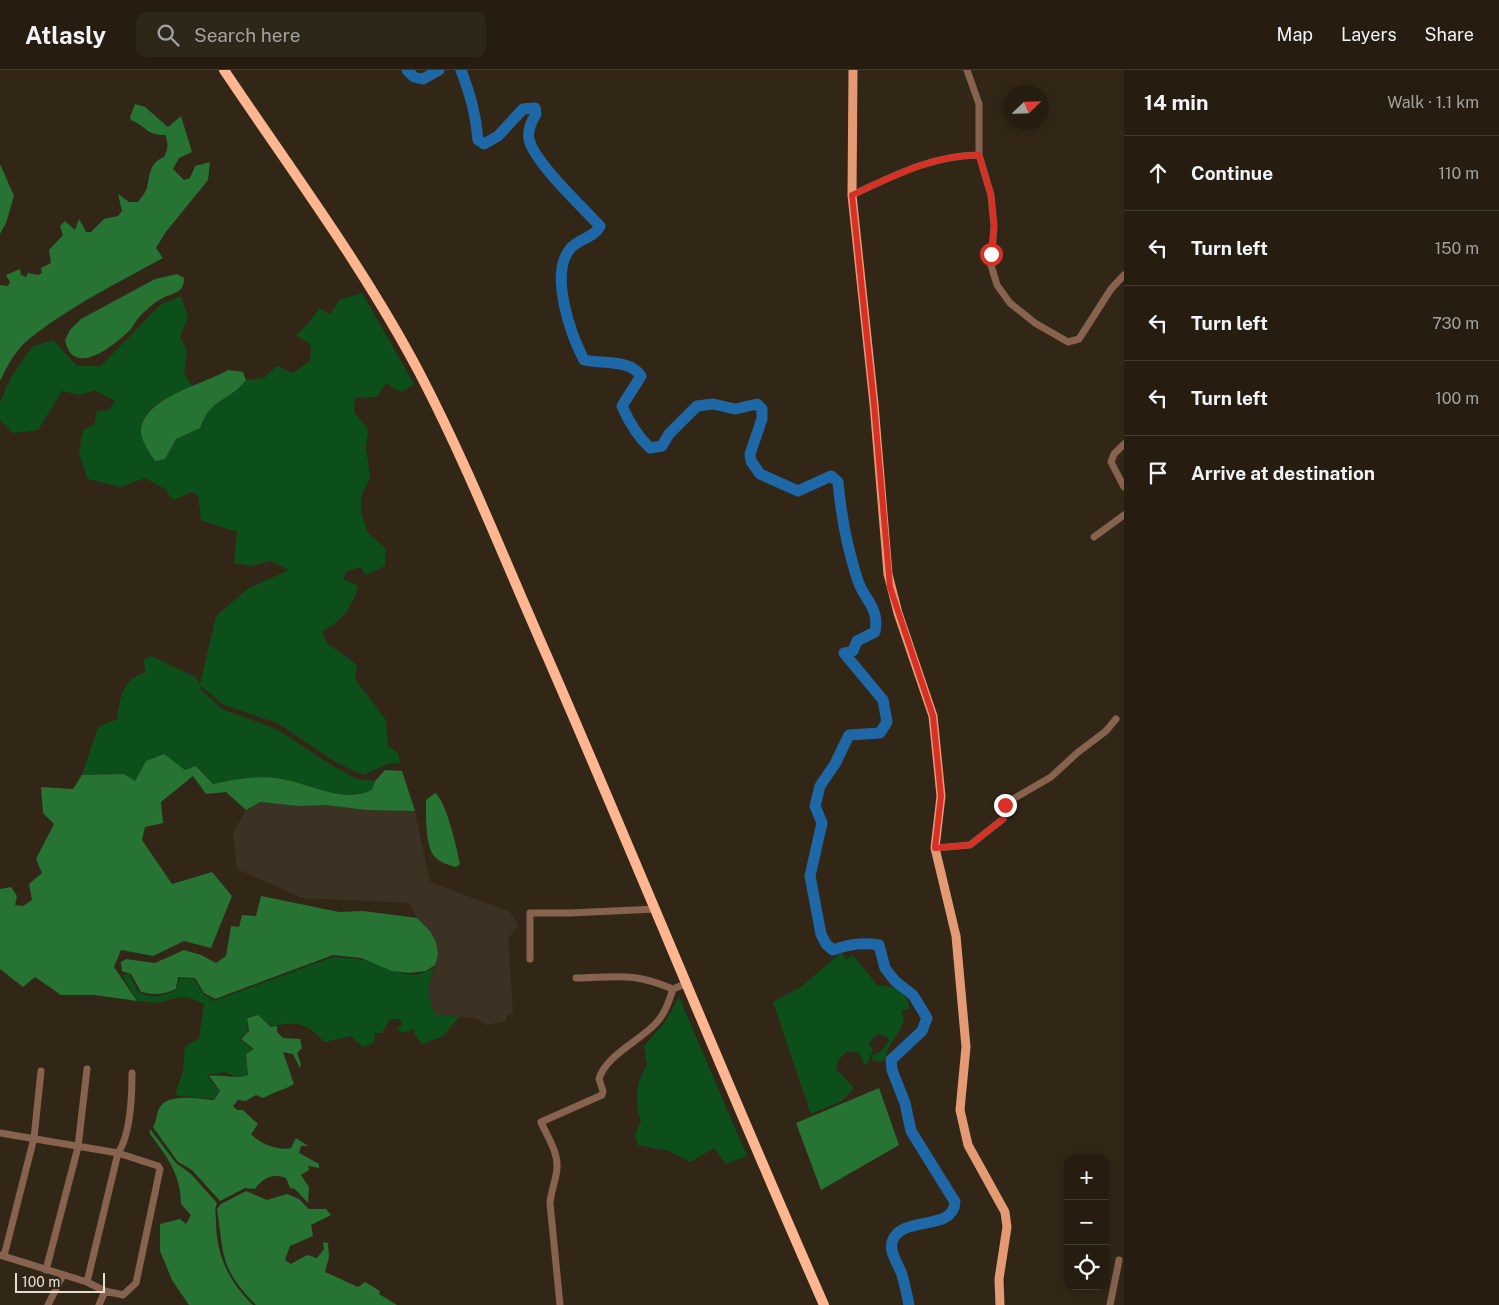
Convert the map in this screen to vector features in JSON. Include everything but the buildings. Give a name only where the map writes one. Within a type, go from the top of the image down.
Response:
[{"type":"highway","points":[[224,70],[345,247],[383,308],[419,374],[476,494],[656,909],[685,984],[824,1305]]},
{"type":"main road","points":[[853,70],[852,195],[874,404],[890,587],[933,716],[941,796],[935,848],[956,936],[966,1047],[960,1092],[962,1126],[968,1145],[1006,1212],[1007,1226],[999,1279],[1000,1305]]},
{"type":"street","points":[[967,70],[980,104],[979,155],[988,181],[993,208],[994,226],[991,265],[993,275],[1004,295],[1026,316],[1060,339],[1068,342],[1075,341],[1079,339],[1111,289],[1124,275]]},
{"type":"street","points":[[852,195],[900,173],[938,160],[959,155],[979,155]]},
{"type":"street","points":[[1124,444],[1114,454],[1111,462],[1124,488]]},
{"type":"street","points":[[1094,537],[1124,515]]},
{"type":"street","points":[[935,848],[960,847],[974,842],[1003,819],[1006,803],[1051,777],[1106,731],[1116,719]]},
{"type":"street","points":[[530,959],[530,913],[570,914],[656,909]]},
{"type":"street","points":[[576,978],[630,975],[646,978],[673,988],[685,984]]},
{"type":"street","points":[[560,1305],[550,1203],[552,1187],[557,1173],[557,1161],[541,1122],[602,1095],[599,1076],[615,1056],[636,1042],[658,1022],[669,1002],[673,988]]},
{"type":"street","points":[[46,1270],[78,1147],[87,1069]]},
{"type":"street","points":[[0,1133],[34,1138],[118,1154],[154,1164],[160,1169],[136,1283],[123,1295],[105,1292],[87,1282],[2,1255],[34,1138],[40,1071]]},
{"type":"street","points":[[87,1282],[118,1154],[122,1148],[129,1117],[132,1073]]},
{"type":"street","points":[[1110,1305],[1119,1260]]},
{"type":"street","points":[[48,1305],[63,1275]]},
{"type":"street","points":[[99,1305],[105,1292]]},
{"type":"shaded area","points":[[260,802],[299,806],[325,805],[367,810],[415,811],[430,882],[510,912],[518,925],[508,939],[513,1013],[506,1016],[506,1021],[486,1025],[476,1018],[434,1015],[428,991],[435,965],[430,931],[417,918],[409,903],[302,898],[237,869],[233,833],[246,810]]},
{"type":"green space","points":[[135,104],[145,107],[168,127],[181,116],[192,152],[179,158],[173,169],[184,180],[190,178],[195,166],[210,162],[208,180],[165,233],[156,248],[163,258],[94,296],[43,328],[19,349],[0,381],[0,285],[8,286],[10,282],[6,275],[20,269],[21,275],[26,277],[28,273],[38,275],[42,273],[41,268],[51,263],[49,250],[63,235],[60,226],[65,221],[75,230],[79,219],[86,232],[91,232],[104,219],[118,216],[122,211],[118,194],[129,202],[138,202],[147,188],[153,166],[164,157],[168,146],[165,135],[154,134],[131,120],[130,117]]},
{"type":"green space","points":[[0,164],[14,196],[6,223],[0,234]]},
{"type":"green space","points":[[177,274],[184,278],[180,290],[158,300],[141,315],[131,329],[106,350],[85,358],[77,357],[70,352],[65,340],[70,330],[81,319],[155,279]]},
{"type":"green space","points":[[362,293],[414,384],[401,392],[386,383],[377,397],[355,398],[354,412],[368,429],[366,448],[370,477],[361,497],[361,512],[368,533],[385,548],[385,566],[365,575],[361,567],[347,571],[343,579],[358,586],[356,594],[345,613],[335,623],[322,631],[326,642],[357,665],[355,679],[386,720],[388,746],[398,753],[400,763],[388,764],[363,775],[337,763],[277,723],[224,705],[200,685],[201,690],[222,709],[276,729],[333,766],[357,779],[375,781],[372,790],[361,794],[338,794],[293,781],[265,777],[213,784],[197,766],[185,770],[146,761],[135,781],[124,774],[82,775],[98,727],[117,719],[121,696],[127,684],[146,672],[143,660],[151,656],[195,677],[200,684],[216,616],[249,588],[289,570],[271,561],[251,566],[234,563],[237,532],[201,520],[198,495],[192,492],[173,500],[165,489],[145,478],[121,487],[88,479],[79,454],[83,430],[94,425],[97,411],[109,410],[115,401],[95,390],[80,395],[62,391],[38,430],[13,433],[0,420],[0,402],[11,377],[32,347],[53,340],[77,366],[101,366],[161,304],[181,296],[188,317],[180,337],[187,351],[184,373],[193,387],[158,403],[145,417],[142,426],[143,438],[155,460],[165,459],[176,439],[199,428],[214,405],[233,393],[246,380],[264,378],[277,366],[293,373],[310,361],[311,345],[296,335],[309,323],[319,308],[330,315],[339,300]]},
{"type":"green space","points":[[228,370],[243,372],[246,380],[233,393],[209,411],[200,428],[176,439],[165,459],[155,461],[141,433],[144,421],[151,410],[162,401]]},
{"type":"green space","points":[[164,754],[185,770],[196,766],[213,784],[265,777],[293,781],[327,792],[350,795],[372,790],[375,781],[385,770],[402,771],[415,811],[367,810],[325,805],[299,806],[260,802],[246,810],[226,792],[206,794],[193,776],[161,802],[163,823],[145,827],[142,840],[172,884],[212,872],[232,896],[211,948],[184,941],[153,956],[121,950],[114,967],[137,1001],[95,995],[61,995],[35,977],[23,987],[0,969],[0,889],[11,887],[17,896],[15,905],[23,906],[32,900],[29,884],[42,873],[36,859],[54,824],[43,813],[41,787],[73,789],[82,775],[124,774],[135,781],[146,761]]},
{"type":"green space","points":[[435,793],[443,805],[451,826],[460,864],[456,867],[445,864],[437,859],[429,846],[426,800]]},
{"type":"green space","points":[[261,896],[339,912],[363,911],[417,918],[430,931],[436,942],[438,955],[435,965],[426,971],[409,973],[392,971],[361,958],[333,955],[215,999],[204,993],[195,978],[178,977],[176,989],[167,992],[155,994],[141,992],[131,974],[122,971],[121,962],[126,959],[155,963],[184,950],[201,955],[216,963],[226,956],[231,926],[239,927],[242,915],[256,916]]},
{"type":"green space","points":[[842,952],[846,960],[853,955],[877,985],[897,988],[907,999],[910,1008],[902,1011],[904,1019],[901,1027],[888,1049],[886,1058],[881,1062],[872,1060],[872,1056],[881,1051],[889,1041],[888,1038],[878,1033],[869,1043],[873,1050],[868,1063],[865,1065],[859,1053],[847,1051],[843,1055],[838,1061],[836,1069],[854,1088],[842,1101],[811,1114],[773,1002],[801,987]]},
{"type":"green space","points":[[333,957],[353,958],[372,962],[403,974],[411,975],[426,972],[434,967],[428,991],[434,1014],[459,1017],[443,1036],[423,1044],[415,1035],[414,1029],[402,1033],[397,1029],[403,1024],[399,1019],[390,1019],[382,1033],[374,1033],[375,1042],[363,1047],[351,1036],[324,1042],[312,1031],[300,1025],[287,1024],[272,1027],[258,1015],[247,1017],[248,1031],[240,1039],[253,1049],[246,1054],[248,1075],[238,1078],[225,1072],[207,1075],[219,1091],[214,1099],[175,1095],[183,1071],[185,1047],[199,1038],[204,1004],[187,997],[158,1003],[137,1001],[122,975],[129,974],[139,993],[149,996],[167,994],[176,990],[180,978],[194,979],[203,994],[214,1001]]},
{"type":"green space","points":[[679,997],[747,1156],[726,1164],[714,1148],[690,1162],[669,1151],[638,1145],[635,1135],[641,1121],[637,1107],[638,1085],[647,1065],[644,1046],[666,1021]]},
{"type":"green space","points":[[258,1015],[271,1027],[277,1026],[277,1032],[283,1038],[300,1039],[302,1048],[297,1053],[301,1064],[300,1068],[293,1054],[283,1052],[294,1084],[263,1098],[256,1095],[246,1101],[238,1100],[233,1106],[237,1110],[243,1110],[258,1124],[251,1134],[264,1143],[286,1149],[291,1148],[296,1138],[308,1146],[301,1146],[299,1153],[319,1164],[319,1168],[308,1166],[309,1170],[301,1175],[309,1187],[308,1203],[295,1189],[290,1188],[286,1178],[276,1176],[268,1177],[255,1189],[245,1188],[220,1201],[192,1170],[178,1162],[153,1127],[159,1109],[169,1100],[192,1098],[214,1100],[220,1091],[209,1076],[239,1077],[248,1075],[246,1054],[254,1049],[241,1039],[249,1031],[247,1018]]},
{"type":"green space","points":[[879,1088],[899,1145],[821,1190],[796,1123]]},
{"type":"green space","points":[[150,1129],[176,1163],[191,1174],[217,1203],[215,1210],[218,1245],[221,1256],[237,1287],[253,1305],[189,1305],[172,1280],[160,1251],[160,1224],[180,1219],[186,1224],[191,1215],[181,1204],[176,1175],[162,1150],[150,1134]]},
{"type":"green space","points":[[246,1191],[267,1200],[287,1194],[299,1199],[309,1209],[326,1209],[331,1215],[311,1225],[313,1236],[290,1246],[285,1260],[291,1264],[307,1255],[317,1258],[324,1249],[323,1242],[328,1243],[329,1257],[325,1272],[358,1287],[365,1282],[380,1291],[379,1294],[397,1305],[256,1305],[244,1292],[230,1271],[223,1250],[217,1209],[221,1204]]},
{"type":"waterway","points":[[407,70],[414,77],[423,79],[439,70]]},
{"type":"waterway","points":[[461,70],[472,104],[478,140],[484,144],[498,136],[523,109],[535,108],[536,114],[529,132],[529,139],[533,148],[549,172],[600,226],[594,233],[573,246],[564,260],[562,273],[564,304],[573,336],[584,360],[623,365],[630,367],[641,376],[622,406],[641,439],[650,448],[662,446],[669,434],[697,406],[713,404],[735,409],[757,404],[762,409],[762,419],[750,454],[751,461],[760,474],[798,491],[831,476],[838,482],[850,555],[860,586],[873,609],[876,623],[875,632],[857,641],[853,651],[844,653],[883,700],[887,722],[880,733],[849,735],[835,764],[820,786],[815,806],[822,823],[810,876],[821,934],[826,944],[833,950],[855,944],[879,945],[885,968],[895,981],[913,995],[927,1018],[922,1031],[891,1060],[892,1070],[905,1103],[911,1131],[955,1202],[952,1211],[946,1217],[937,1221],[905,1228],[897,1234],[892,1242],[892,1250],[902,1275],[909,1305]]},
{"type":"route","points":[[991,254],[994,226],[991,195],[979,155],[959,155],[938,160],[900,173],[852,195],[874,404],[890,587],[914,665],[925,689],[933,716],[941,796],[935,848],[970,845],[1003,819],[1005,805]]}]
